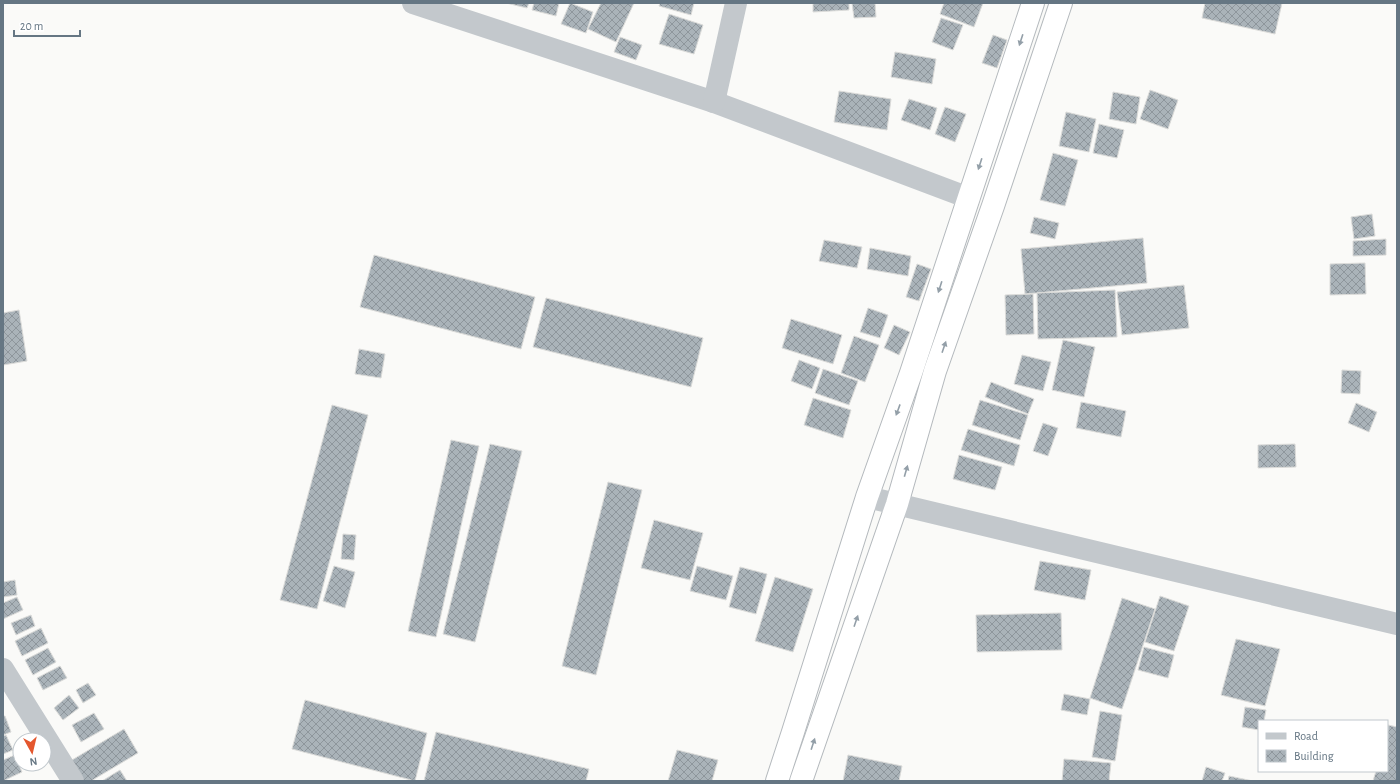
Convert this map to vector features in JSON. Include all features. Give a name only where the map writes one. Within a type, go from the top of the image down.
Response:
[{"type":"highway","points":[[777,781],[794,732],[867,497],[912,373],[1033,3]]},
{"type":"highway","points":[[802,781],[897,504],[935,371],[996,198],[1061,3]]},
{"type":"street","points":[[413,3],[714,102],[969,198]]},
{"type":"street","points":[[714,102],[736,3]]},
{"type":"street","points":[[867,497],[1397,624]]},
{"type":"street","points":[[3,669],[73,781]]},
{"type":"building","points":[[506,3],[529,3],[527,8]]},
{"type":"building","points":[[534,3],[559,3],[556,16],[532,10]]},
{"type":"building","points":[[570,3],[593,12],[586,33],[561,24]]},
{"type":"building","points":[[601,3],[634,3],[616,42],[588,29]]},
{"type":"building","points":[[660,3],[694,3],[691,15],[659,6]]},
{"type":"building","points":[[813,3],[849,3],[849,10],[813,12]]},
{"type":"building","points":[[852,3],[875,3],[876,17],[854,18]]},
{"type":"building","points":[[944,3],[983,3],[974,27],[940,14]]},
{"type":"building","points":[[1205,3],[1282,3],[1275,34],[1202,18]]},
{"type":"building","points":[[669,14],[703,25],[694,54],[659,44]]},
{"type":"building","points":[[941,18],[963,25],[953,50],[932,42]]},
{"type":"building","points":[[993,35],[1007,40],[997,68],[982,63]]},
{"type":"building","points":[[620,37],[642,45],[636,60],[614,52]]},
{"type":"building","points":[[895,52],[936,59],[932,84],[891,77]]},
{"type":"building","points":[[1150,90],[1178,100],[1168,129],[1140,119]]},
{"type":"building","points":[[839,91],[891,99],[887,130],[834,122]]},
{"type":"building","points":[[1113,92],[1140,97],[1136,124],[1109,119]]},
{"type":"building","points":[[909,99],[937,108],[930,130],[901,120]]},
{"type":"building","points":[[945,107],[966,114],[955,142],[935,134]]},
{"type":"building","points":[[1066,112],[1096,119],[1089,152],[1059,146]]},
{"type":"building","points":[[1099,124],[1124,130],[1117,158],[1093,153]]},
{"type":"building","points":[[1053,153],[1078,160],[1065,206],[1040,200]]},
{"type":"building","points":[[1372,214],[1375,236],[1354,239],[1351,217]]},
{"type":"building","points":[[1034,217],[1059,223],[1055,239],[1030,233]]},
{"type":"building","points":[[1143,238],[1147,283],[1025,294],[1021,249]]},
{"type":"building","points":[[1386,239],[1386,255],[1353,256],[1353,241]]},
{"type":"building","points":[[824,240],[862,247],[857,268],[819,261]]},
{"type":"building","points":[[870,248],[911,256],[908,276],[867,269]]},
{"type":"building","points":[[374,255],[535,297],[521,349],[360,307]]},
{"type":"building","points":[[1365,263],[1366,294],[1330,295],[1330,264]]},
{"type":"building","points":[[917,264],[931,269],[919,301],[906,297]]},
{"type":"building","points":[[1184,285],[1189,328],[1122,335],[1117,292]]},
{"type":"building","points":[[1115,290],[1117,337],[1038,339],[1037,293]]},
{"type":"building","points":[[1033,294],[1034,334],[1006,335],[1005,295]]},
{"type":"building","points":[[546,298],[703,338],[691,387],[533,347]]},
{"type":"building","points":[[868,308],[888,315],[880,338],[860,332]]},
{"type":"building","points":[[19,310],[27,361],[3,365],[3,313]]},
{"type":"building","points":[[791,319],[842,335],[833,364],[782,348]]},
{"type":"building","points":[[894,325],[910,332],[899,355],[884,348]]},
{"type":"building","points":[[854,336],[879,345],[865,382],[841,373]]},
{"type":"building","points":[[1063,340],[1095,347],[1084,397],[1052,390]]},
{"type":"building","points":[[359,349],[385,354],[381,378],[355,374]]},
{"type":"building","points":[[1022,355],[1051,362],[1043,391],[1014,384]]},
{"type":"building","points":[[799,360],[820,368],[812,389],[791,381]]},
{"type":"building","points":[[823,369],[858,381],[849,405],[815,393]]},
{"type":"building","points":[[1342,370],[1361,371],[1360,394],[1341,393]]},
{"type":"building","points":[[991,382],[1034,399],[1028,414],[985,397]]},
{"type":"building","points":[[813,398],[851,410],[843,438],[804,425]]},
{"type":"building","points":[[980,400],[1028,415],[1020,440],[972,425]]},
{"type":"building","points":[[1081,402],[1126,411],[1121,437],[1076,428]]},
{"type":"building","points":[[1356,403],[1377,412],[1369,432],[1348,423]]},
{"type":"building","points":[[332,405],[368,415],[317,609],[280,600]]},
{"type":"building","points":[[1043,423],[1058,428],[1048,456],[1033,451]]},
{"type":"building","points":[[968,429],[1020,445],[1014,466],[961,450]]},
{"type":"building","points":[[451,440],[479,446],[436,637],[408,631]]},
{"type":"building","points":[[490,444],[522,451],[475,642],[443,634]]},
{"type":"building","points":[[1295,444],[1296,467],[1258,468],[1258,445]]},
{"type":"building","points":[[959,455],[1002,467],[995,490],[953,479]]},
{"type":"building","points":[[608,482],[642,490],[596,675],[562,666]]},
{"type":"building","points":[[654,520],[703,533],[690,580],[641,568]]},
{"type":"building","points":[[343,534],[356,535],[354,560],[341,559]]},
{"type":"building","points":[[1040,561],[1091,570],[1085,600],[1034,590]]},
{"type":"building","points":[[334,566],[355,572],[345,608],[323,601]]},
{"type":"building","points":[[697,566],[733,576],[726,600],[690,591]]},
{"type":"building","points":[[740,567],[767,574],[756,614],[729,607]]},
{"type":"building","points":[[775,577],[813,589],[793,652],[755,641]]},
{"type":"building","points":[[15,580],[17,595],[3,597],[3,582]]},
{"type":"building","points":[[1160,596],[1189,606],[1174,651],[1145,642]]},
{"type":"building","points":[[17,597],[23,610],[3,619],[3,603]]},
{"type":"building","points":[[1122,598],[1155,609],[1122,709],[1090,698]]},
{"type":"building","points":[[1061,613],[1062,650],[977,652],[976,615]]},
{"type":"building","points":[[31,615],[35,626],[16,635],[11,623]]},
{"type":"building","points":[[41,628],[48,643],[22,656],[15,641]]},
{"type":"building","points":[[1236,639],[1280,649],[1265,706],[1221,695]]},
{"type":"building","points":[[1144,647],[1174,655],[1168,678],[1138,670]]},
{"type":"building","points":[[48,648],[56,662],[33,675],[25,660]]},
{"type":"building","points":[[60,666],[67,678],[43,690],[37,678]]},
{"type":"building","points":[[88,683],[96,695],[83,703],[76,690]]},
{"type":"building","points":[[1064,694],[1090,699],[1087,715],[1061,710]]},
{"type":"building","points":[[69,695],[79,708],[63,720],[54,708]]},
{"type":"building","points":[[305,700],[427,733],[415,781],[292,749]]},
{"type":"building","points":[[1245,707],[1266,710],[1264,720],[1258,720],[1258,730],[1242,727]]},
{"type":"building","points":[[1100,711],[1122,715],[1115,761],[1092,757]]},
{"type":"building","points":[[94,713],[104,729],[81,742],[72,725]]},
{"type":"building","points":[[3,716],[5,716],[11,732],[3,735]]},
{"type":"building","points":[[1388,725],[1397,727],[1397,781],[1373,781],[1376,772],[1388,772]]},
{"type":"building","points":[[124,729],[138,753],[91,781],[78,781],[67,763]]},
{"type":"building","points":[[436,732],[589,769],[586,781],[424,781]]},
{"type":"building","points":[[6,735],[12,750],[3,754],[3,736]]},
{"type":"building","points":[[677,750],[718,760],[712,781],[668,781]]},
{"type":"building","points":[[848,755],[902,766],[899,781],[843,781]]},
{"type":"building","points":[[12,756],[12,772],[22,772],[3,781],[3,760]]},
{"type":"building","points":[[1064,759],[1111,763],[1109,781],[1062,781]]},
{"type":"building","points":[[1206,767],[1225,773],[1222,781],[1202,781]]},
{"type":"building","points":[[120,770],[127,781],[102,781]]},
{"type":"building","points":[[1229,776],[1253,781],[1228,781]]}]
